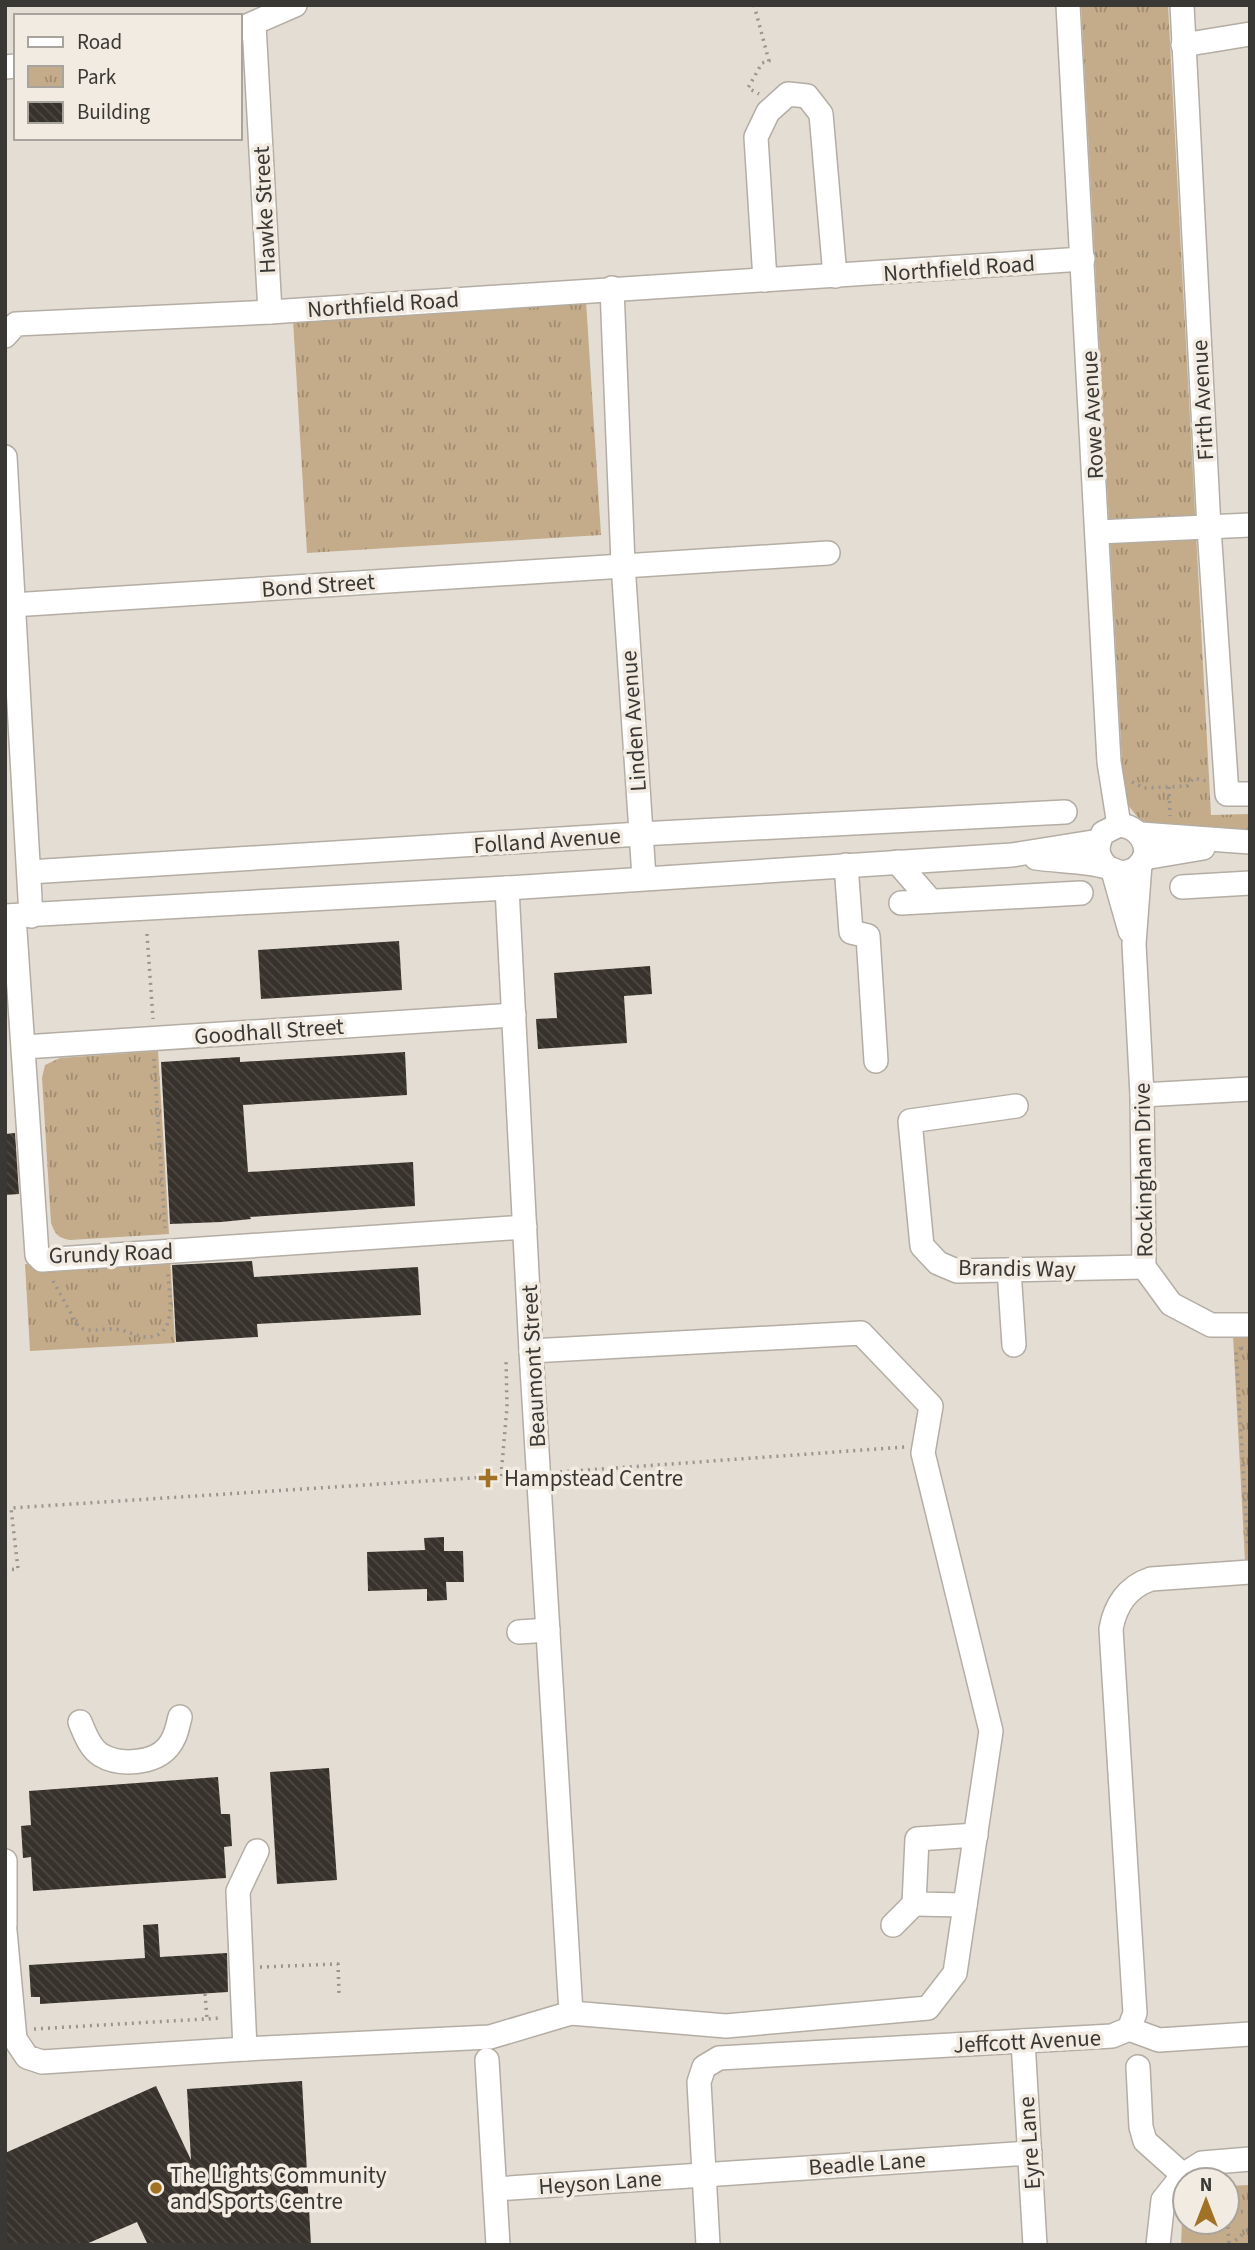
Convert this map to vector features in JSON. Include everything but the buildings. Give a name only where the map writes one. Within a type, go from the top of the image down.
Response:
[{"type":"street","points":[[247,27],[295,5]]},
{"type":"street","name":"Rowe Avenue","points":[[1068,5],[1110,762],[1119,825]]},
{"type":"street","name":"Firth Avenue","points":[[1181,5],[1209,528],[1230,790]]},
{"type":"street","name":"Hawke Street","points":[[247,27],[270,312]]},
{"type":"street","points":[[1183,45],[1250,34]]},
{"type":"street","points":[[765,280],[756,137],[768,112],[788,94],[807,96],[821,114],[835,276]]},
{"type":"street","name":"Northfield Road","points":[[5,336],[16,324],[270,312],[1083,259]]},
{"type":"street","name":"Linden Avenue","points":[[612,288],[623,564],[644,877]]},
{"type":"street","points":[[5,457],[29,872],[17,916]]},
{"type":"street","points":[[1098,532],[1250,525]]},
{"type":"street","points":[[623,564],[828,553]]},
{"type":"street","name":"Bond Street","points":[[12,605],[623,564]]},
{"type":"street","name":"Folland Avenue","points":[[29,872],[640,834],[1065,812]]},
{"type":"street","points":[[1119,825],[1127,825],[1141,834],[1243,842],[1142,861],[1128,872],[1110,869],[1098,855],[1099,841],[1103,833],[1119,825]]},
{"type":"street","points":[[1141,834],[1145,850],[1142,861]]},
{"type":"street","name":"Folland Avenue","points":[[17,916],[1012,855],[1099,841]]},
{"type":"street","points":[[1193,850],[1221,885]]},
{"type":"street","name":"Folland Avenue","points":[[1012,855],[1110,869]]},
{"type":"street","points":[[1031,896],[1054,860]]},
{"type":"street","name":"Rockingham Drive","points":[[1142,861],[1134,944],[1142,1095],[1144,1267],[1171,1304],[1211,1325],[1250,1325]]},
{"type":"street","points":[[897,862],[931,901]]},
{"type":"street","points":[[846,865],[851,932],[868,936],[876,1061]]},
{"type":"street","name":"Rockingham Drive","points":[[1110,869],[1134,944]]},
{"type":"street","points":[[1182,887],[1250,883]]},
{"type":"street","name":"Beaumont Street","points":[[507,888],[519,942],[514,1016],[531,1351],[571,2013]]},
{"type":"street","points":[[901,903],[1082,893]]},
{"type":"street","name":"Grundy Road","points":[[17,916],[37,1255],[42,1259],[525,1227]]},
{"type":"street","name":"Goodhall Street","points":[[24,1047],[514,1016]]},
{"type":"street","points":[[1142,1095],[1250,1088]]},
{"type":"street","name":"Brandis Way","points":[[1016,1106],[910,1121],[922,1246],[938,1264],[957,1271],[1144,1267]]},
{"type":"street","points":[[1009,1270],[1014,1345]]},
{"type":"street","points":[[5,1931],[10,2031],[22,2052],[42,2062],[490,2037],[571,2013],[726,2026],[928,2008],[955,1973],[991,1731],[923,1453],[931,1406],[860,1333],[531,1351]]},
{"type":"street","name":"Jeffcott Avenue","points":[[708,2245],[699,2082],[704,2067],[719,2058],[1112,2036],[1129,2029],[1135,2013],[1111,1629],[1113,1615],[1129,1591],[1140,1582],[1250,1572]]},
{"type":"street","points":[[519,1632],[548,1630]]},
{"type":"street","points":[[80,1722],[91,1746],[100,1754],[111,1760],[146,1760],[167,1749],[177,1732],[180,1717]]},
{"type":"street","points":[[893,1925],[914,1904],[917,1839],[976,1835]]},
{"type":"street","points":[[246,2049],[238,1891],[257,1851]]},
{"type":"street","points":[[5,1861],[5,1925]]},
{"type":"street","points":[[914,1904],[965,1905]]},
{"type":"street","points":[[1129,2029],[1159,2039],[1250,2034]]},
{"type":"street","name":"Eyre Lane","points":[[1023,2041],[1035,2245]]},
{"type":"street","points":[[487,2060],[498,2245]]},
{"type":"street","points":[[1138,2067],[1141,2127],[1145,2141],[1173,2166]]},
{"type":"street","name":"Beadle Lane","points":[[704,2174],[1030,2153]]},
{"type":"street","points":[[1197,2166],[1202,2163],[1250,2159]]},
{"type":"street","name":"Heyson Lane","points":[[495,2189],[704,2174]]},
{"type":"street","points":[[1158,2245],[1163,2200],[1171,2190]]},
{"type":"path","points":[[754,5],[769,61],[762,63],[748,88],[777,104]]},
{"type":"path","points":[[1127,779],[1144,788],[1187,786],[1194,778],[1230,790]]},
{"type":"path","points":[[1169,787],[1171,828]]},
{"type":"path","points":[[147,934],[153,1023]]},
{"type":"path","points":[[154,1058],[165,1228]]},
{"type":"path","points":[[47,1272],[59,1288],[78,1326],[85,1331],[117,1329],[146,1337],[156,1336],[170,1320],[167,1262]]},
{"type":"path","points":[[1241,1348],[1236,1352],[1248,1548]]},
{"type":"path","points":[[501,1476],[507,1407],[506,1358]]},
{"type":"path","points":[[5,1570],[18,1569],[11,1508],[539,1474],[925,1445]]},
{"type":"path","points":[[250,1968],[338,1964],[339,1994]]},
{"type":"path","points":[[205,1994],[206,2019]]},
{"type":"path","points":[[10,2031],[244,2016]]},
{"type":"path","points":[[1230,2245],[1250,2228]]},
{"type":"green space","points":[[1081,5],[1168,5],[1211,815],[1250,814],[1250,831],[1151,834],[1124,800]]},
{"type":"green space","points":[[586,301],[601,535],[307,553],[293,320]]},
{"type":"green space","points":[[158,1051],[169,1234],[70,1240],[60,1237],[51,1223],[42,1078],[45,1065],[60,1058]]},
{"type":"green space","points":[[170,1257],[175,1343],[30,1351],[25,1264]]},
{"type":"green space","points":[[1250,1334],[1250,1561],[1245,1561],[1233,1335]]},
{"type":"green space","points":[[1241,2185],[1250,2185],[1250,2245],[1181,2245],[1181,2236],[1241,2236]]},
{"type":"place","name":"Hampstead Centre","points":[[488,1478]]},
{"type":"place","name":"The Lights Community and Sports Centre","points":[[156,2188]]}]
